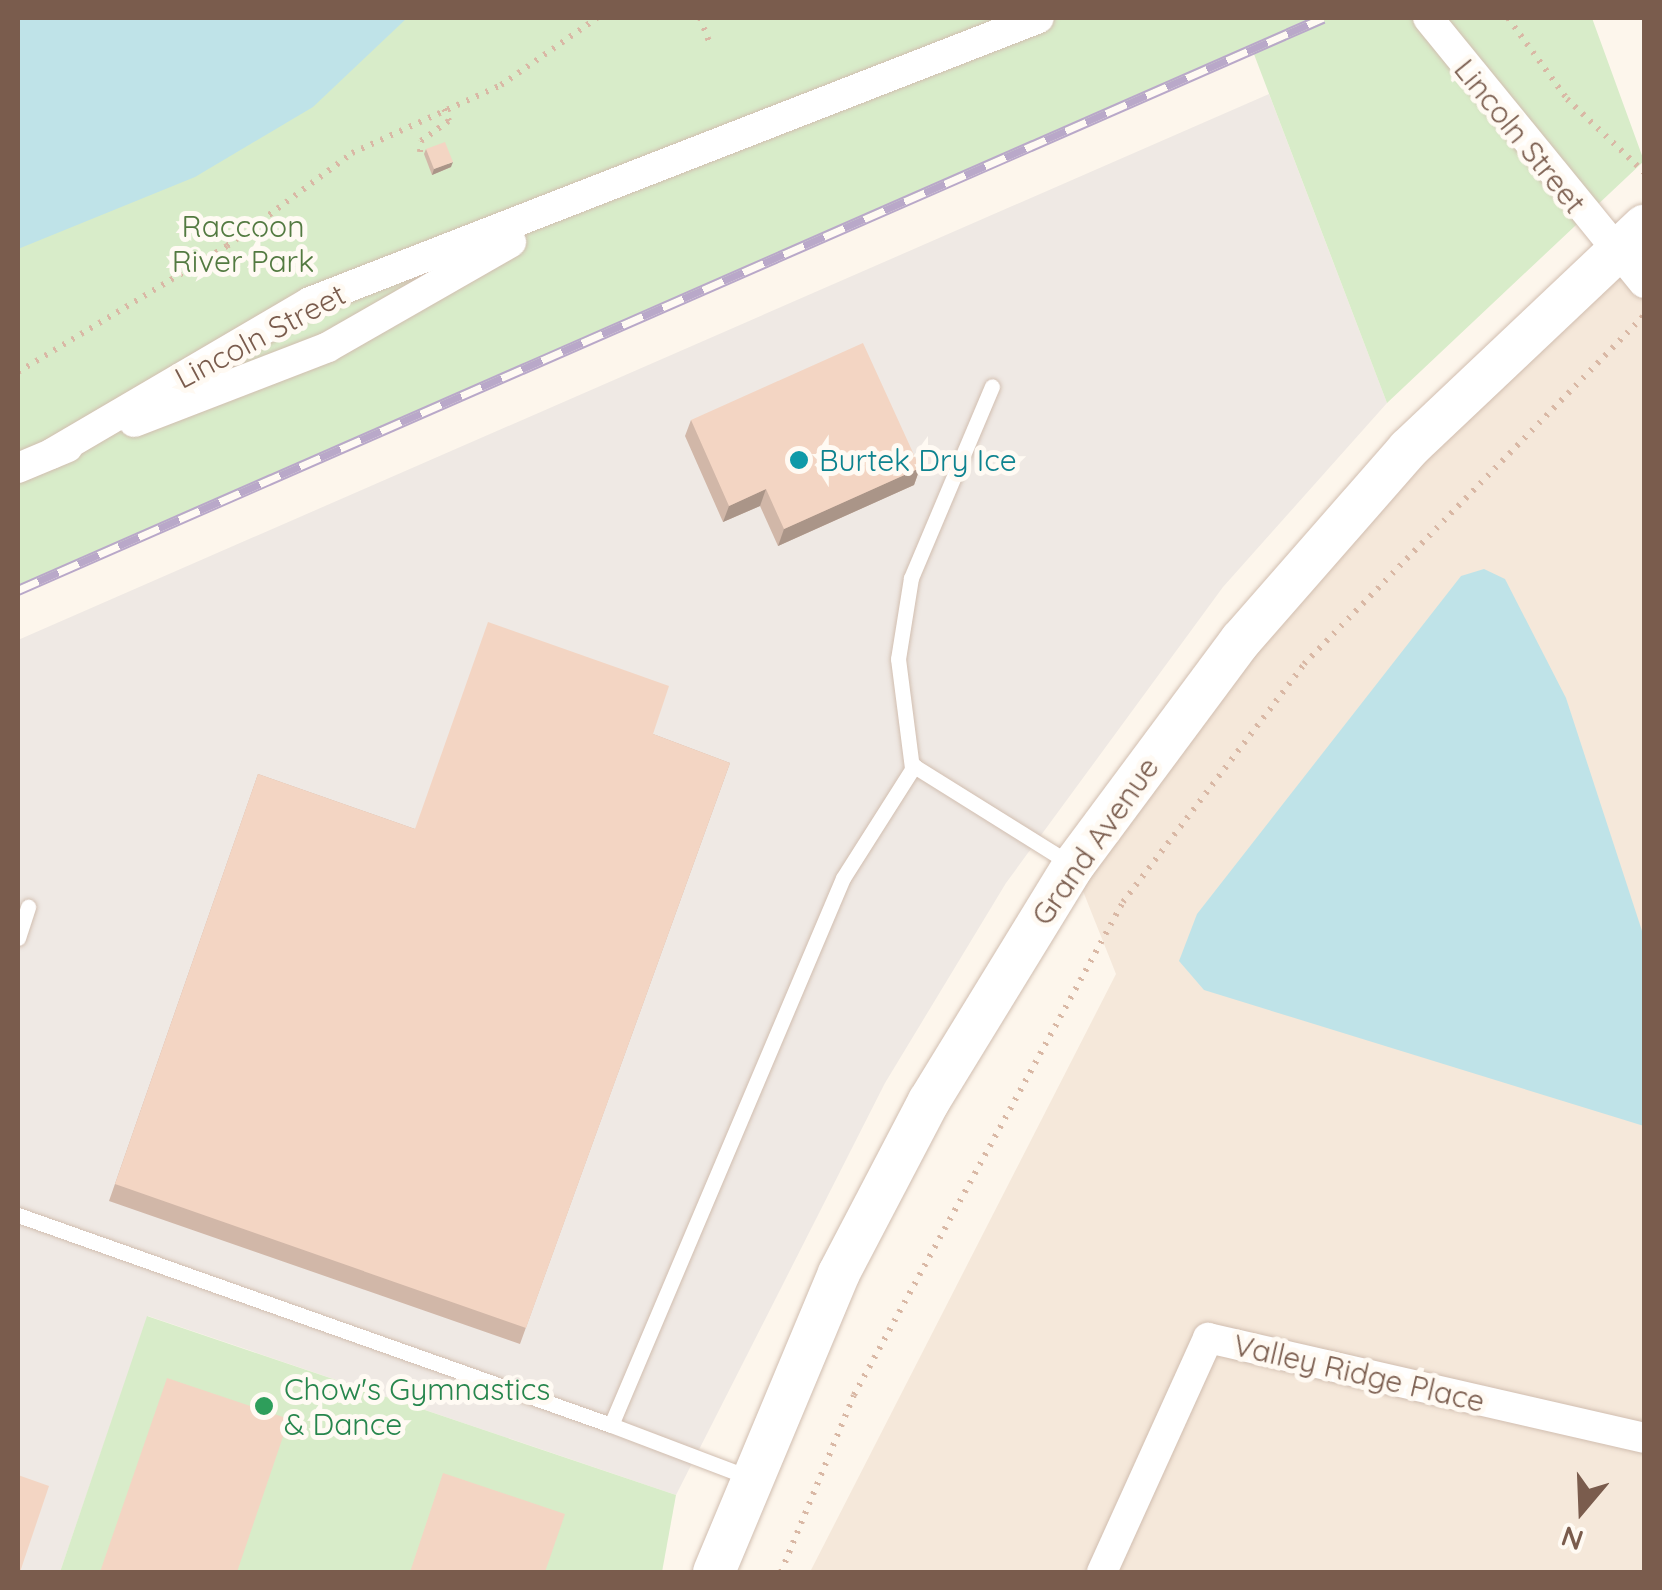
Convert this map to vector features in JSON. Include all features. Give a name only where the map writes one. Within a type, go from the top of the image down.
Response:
[{"type":"main road","name":"Grand Avenue","points":[[714,1572],[748,1477],[929,1101],[1073,866],[1241,640],[1408,449],[1630,238]]},
{"type":"street","name":"Lincoln Street","points":[[50,454],[310,302],[1040,18]]},
{"type":"street","name":"Lincoln Street","points":[[1428,18],[1630,238],[1644,283]]},
{"type":"street","name":"Lincoln Street","points":[[18,468],[328,347],[592,195]]},
{"type":"street","name":"Valley Ridge Place","points":[[1102,1572],[1208,1338],[1644,1438]]},
{"type":"lane","points":[[611,1425],[843,878],[912,768],[898,659],[911,578],[992,386]]},
{"type":"lane","points":[[912,768],[1073,866]]},
{"type":"lane","points":[[18,938],[28,907]]},
{"type":"lane","points":[[18,1215],[748,1477]]},
{"type":"path","points":[[18,372],[194,268],[352,153],[501,85],[597,18]]},
{"type":"path","points":[[700,18],[711,46]]},
{"type":"path","points":[[1508,18],[1567,99],[1644,172]]},
{"type":"path","points":[[420,152],[421,141],[449,121],[444,108]]},
{"type":"path","points":[[781,1572],[862,1379],[1124,902],[1304,664],[1644,314]]},
{"type":"shaded area","points":[[1269,94],[1387,403],[1223,587],[1006,883],[885,1083],[676,1495],[148,1316],[60,1572],[18,1572],[18,640]]},
{"type":"shaded area","points":[[1644,226],[1644,1572],[810,1572],[1116,974],[1073,866],[1241,640]]},
{"type":"green space","name":"Raccoon River Park","points":[[18,18],[1592,18],[1644,161],[1387,403],[1252,49],[18,590]]},
{"type":"green space","name":"Chow's Gymnastics & Dance","points":[[147,1316],[676,1495],[662,1572],[60,1572]]},
{"type":"water","points":[[18,18],[407,18],[313,107],[195,177],[18,249]]},
{"type":"water","points":[[1484,569],[1505,579],[1566,698],[1644,937],[1644,1126],[1204,990],[1179,961],[1197,914],[1461,576]]},
{"type":"building","points":[[445,142],[453,162],[434,169],[426,149]]},
{"type":"building","name":"Burtek Dry Ice","points":[[863,343],[920,468],[784,529],[766,489],[729,506],[691,420]]},
{"type":"building","points":[[488,622],[669,686],[653,734],[730,763],[526,1328],[115,1184],[258,774],[415,829]]},
{"type":"building","points":[[167,1378],[289,1419],[237,1572],[100,1572]]},
{"type":"building","points":[[443,1473],[565,1514],[545,1572],[410,1572]]},
{"type":"building","points":[[18,1475],[49,1486],[20,1572],[18,1572]]},
{"type":"railway","points":[[18,590],[1323,18]]},
{"type":"place","name":"Burtek Dry Ice","points":[[799,460]]},
{"type":"place","name":"Chow's Gymnastics & Dance","points":[[264,1406]]}]
